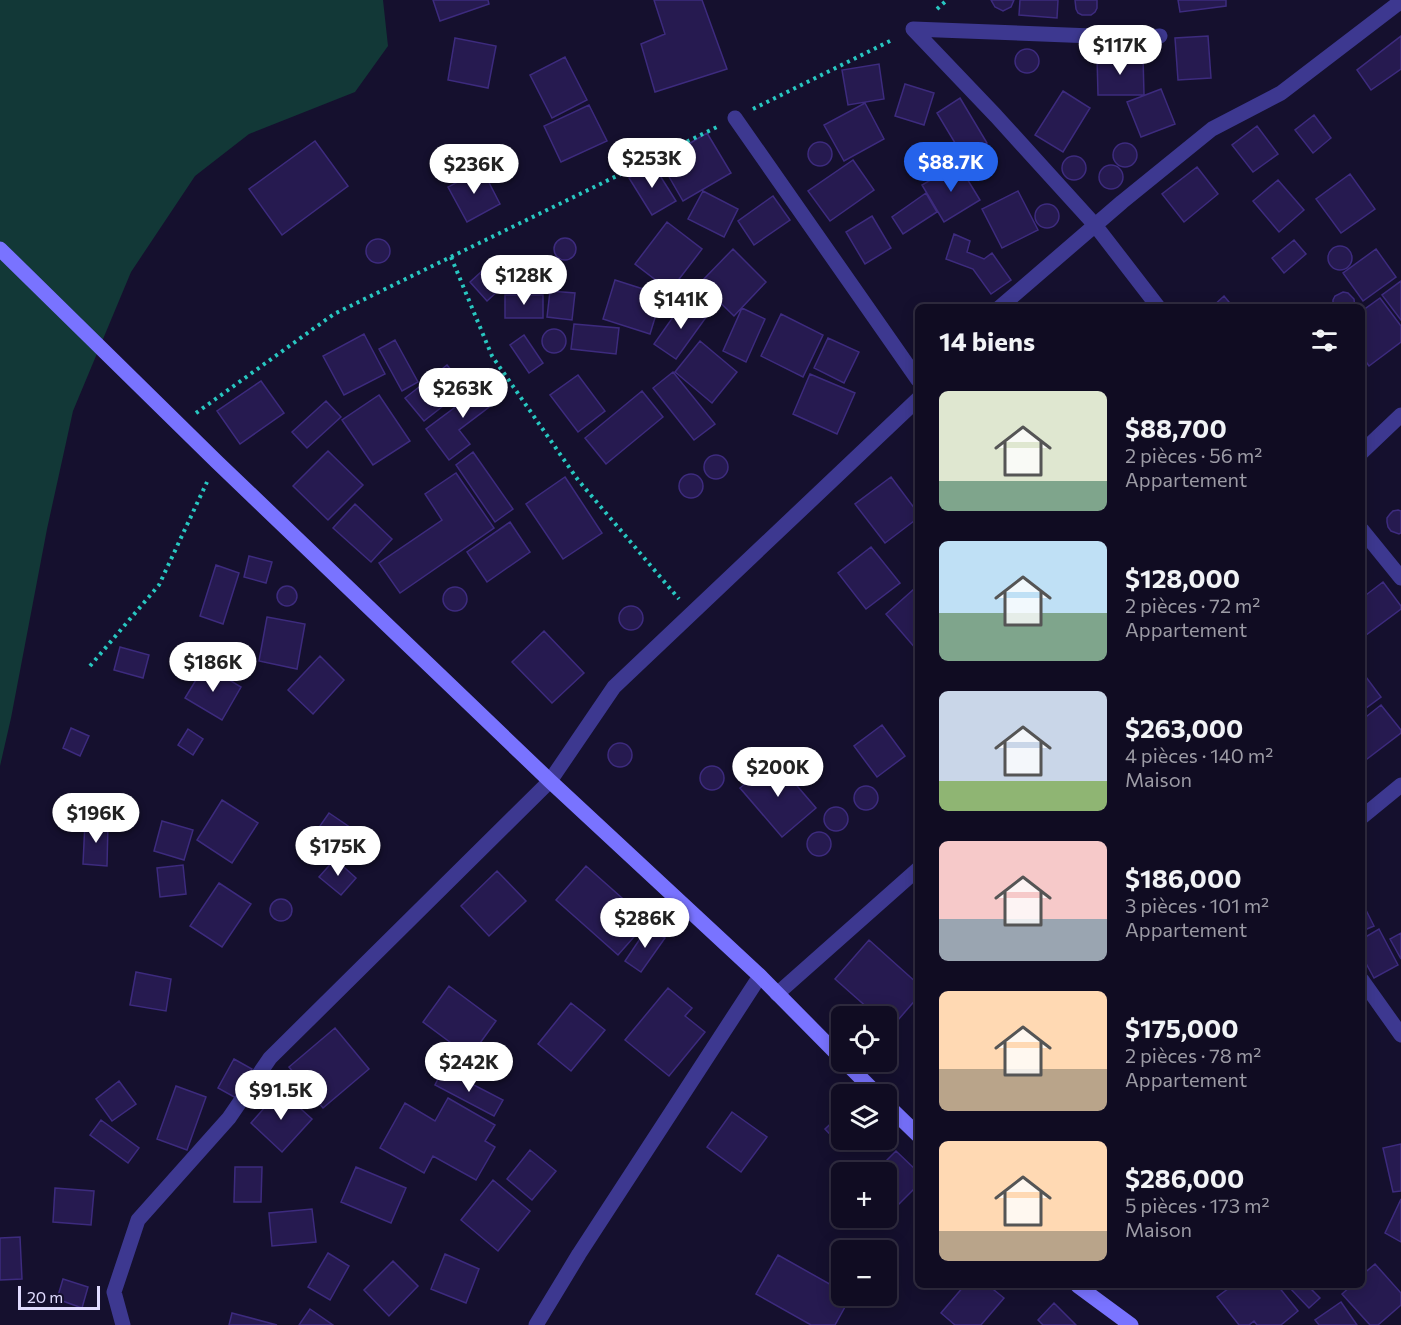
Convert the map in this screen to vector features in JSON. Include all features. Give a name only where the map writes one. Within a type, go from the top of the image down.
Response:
[{"type":"street","points":[[1004,304],[1212,129],[1281,93],[1401,3]]},
{"type":"street","points":[[913,29],[1144,38],[1160,36]]},
{"type":"street","points":[[913,29],[1095,225],[1156,304]]},
{"type":"street","points":[[735,118],[915,376]]},
{"type":"street","points":[[0,249],[178,425],[550,781],[760,976],[831,1048]]},
{"type":"street","points":[[123,1325],[114,1292],[138,1220],[229,1118],[270,1058],[550,781],[614,687],[915,402]]},
{"type":"street","points":[[1365,449],[1401,415]]},
{"type":"street","points":[[1365,534],[1401,578]]},
{"type":"street","points":[[1365,815],[1401,785]]},
{"type":"street","points":[[777,993],[915,871]]},
{"type":"street","points":[[536,1325],[579,1254],[760,976]]},
{"type":"street","points":[[1365,984],[1401,1035]]},
{"type":"street","points":[[855,1072],[867,1084]]},
{"type":"street","points":[[897,1115],[915,1132]]},
{"type":"street","points":[[1081,1288],[1131,1325]]},
{"type":"path","points":[[178,425],[334,314],[913,29],[947,0]]},
{"type":"path","points":[[451,257],[492,356],[578,480],[691,613]]},
{"type":"path","points":[[90,666],[159,585],[217,462]]},
{"type":"green space","points":[[0,0],[383,0],[388,46],[355,92],[249,134],[195,176],[131,272],[73,411],[0,766]]},
{"type":"building","points":[[433,0],[488,0],[489,4],[440,21]]},
{"type":"building","points":[[654,0],[702,0],[727,69],[655,92],[641,44],[665,34]]},
{"type":"building","points":[[991,0],[1014,0],[1011,7],[1003,11],[995,7]]},
{"type":"building","points":[[1020,0],[1058,0],[1057,18],[1019,15]]},
{"type":"building","points":[[1075,0],[1097,0],[1097,8],[1091,15],[1082,15],[1076,9]]},
{"type":"building","points":[[1178,0],[1226,0],[1226,6],[1180,12]]},
{"type":"building","points":[[1208,36],[1211,78],[1178,80],[1175,38]]},
{"type":"building","points":[[1401,36],[1401,69],[1371,90],[1357,70]]},
{"type":"building","points":[[455,38],[496,46],[488,88],[448,80]]},
{"type":"building","points":[[1027,49],[1032,50],[1038,56],[1038,66],[1032,72],[1027,73],[1022,72],[1016,66],[1015,61],[1016,56],[1022,50]]},
{"type":"building","points":[[1097,56],[1143,56],[1144,95],[1098,95]]},
{"type":"building","points":[[565,57],[587,100],[552,118],[530,75]]},
{"type":"building","points":[[879,64],[884,99],[848,105],[842,70]]},
{"type":"building","points":[[905,84],[934,93],[924,125],[895,116]]},
{"type":"building","points":[[1161,89],[1175,124],[1141,137],[1127,102]]},
{"type":"building","points":[[1063,91],[1090,108],[1063,152],[1035,135]]},
{"type":"building","points":[[960,98],[987,143],[964,158],[937,113]]},
{"type":"building","points":[[865,103],[884,139],[844,161],[824,125]]},
{"type":"building","points":[[589,105],[607,141],[561,162],[544,126]]},
{"type":"building","points":[[1314,115],[1331,138],[1313,153],[1295,130]]},
{"type":"building","points":[[1257,126],[1278,154],[1253,172],[1232,145]]},
{"type":"building","points":[[707,133],[731,173],[683,201],[660,161]]},
{"type":"building","points":[[315,141],[348,186],[282,235],[249,189]]},
{"type":"building","points":[[820,142],[828,146],[832,154],[828,162],[820,166],[812,162],[808,154],[812,146]]},
{"type":"building","points":[[1125,143],[1133,147],[1137,155],[1133,163],[1125,167],[1117,163],[1113,155],[1117,147]]},
{"type":"building","points":[[982,150],[987,151],[993,157],[993,167],[987,173],[982,174],[977,173],[971,167],[970,162],[971,157],[977,151]]},
{"type":"building","points":[[1074,156],[1082,160],[1086,168],[1082,176],[1074,180],[1066,176],[1062,168],[1066,160]]},
{"type":"building","points":[[853,160],[874,190],[830,221],[808,191]]},
{"type":"building","points":[[652,163],[676,201],[652,215],[629,178]]},
{"type":"building","points":[[958,164],[980,200],[944,222],[922,185]]},
{"type":"building","points":[[1111,165],[1119,169],[1123,177],[1119,185],[1111,189],[1103,185],[1099,177],[1103,169]]},
{"type":"building","points":[[1197,167],[1218,194],[1184,222],[1162,194]]},
{"type":"building","points":[[482,169],[500,204],[467,222],[448,187]]},
{"type":"building","points":[[1350,174],[1375,209],[1341,233],[1316,199]]},
{"type":"building","points":[[1278,180],[1304,210],[1279,232],[1253,201]]},
{"type":"building","points":[[703,191],[738,209],[724,237],[688,219]]},
{"type":"building","points":[[1018,191],[1038,230],[1002,248],[982,209]]},
{"type":"building","points":[[926,193],[937,212],[903,234],[892,217]]},
{"type":"building","points":[[773,196],[790,220],[754,245],[738,221]]},
{"type":"building","points":[[1047,204],[1055,208],[1059,216],[1055,224],[1047,228],[1039,224],[1035,216],[1039,208]]},
{"type":"building","points":[[872,216],[891,248],[865,264],[846,232]]},
{"type":"building","points":[[667,222],[702,249],[670,291],[635,264]]},
{"type":"building","points":[[954,234],[970,241],[967,252],[984,259],[992,253],[1011,280],[991,294],[973,269],[946,259]]},
{"type":"building","points":[[565,238],[573,241],[576,249],[573,257],[565,260],[557,257],[554,249],[557,241]]},
{"type":"building","points":[[378,239],[386,243],[390,251],[386,259],[378,263],[370,259],[366,251],[370,243]]},
{"type":"building","points":[[1294,240],[1306,254],[1284,273],[1272,258]]},
{"type":"building","points":[[1340,246],[1348,250],[1352,258],[1348,266],[1340,270],[1332,266],[1328,258],[1332,250]]},
{"type":"building","points":[[733,249],[766,282],[734,316],[700,283]]},
{"type":"building","points":[[1376,249],[1396,277],[1363,301],[1343,273]]},
{"type":"building","points":[[493,261],[510,280],[487,301],[470,282]]},
{"type":"building","points":[[615,280],[662,295],[650,334],[603,319]]},
{"type":"building","points":[[1401,281],[1401,320],[1382,295]]},
{"type":"building","points":[[550,291],[575,293],[572,320],[547,317]]},
{"type":"building","points":[[1343,292],[1348,293],[1354,299],[1355,304],[1333,304],[1335,296]]},
{"type":"building","points":[[505,295],[543,295],[543,318],[505,318]]},
{"type":"building","points":[[1224,296],[1231,304],[1215,304]]},
{"type":"building","points":[[1380,298],[1401,326],[1401,342],[1369,366],[1365,360],[1365,309]]},
{"type":"building","points":[[685,300],[707,316],[676,359],[654,344]]},
{"type":"building","points":[[742,308],[765,319],[746,362],[723,351]]},
{"type":"building","points":[[781,314],[823,335],[803,377],[761,356]]},
{"type":"building","points":[[574,324],[619,328],[616,354],[571,349]]},
{"type":"building","points":[[554,329],[559,330],[565,336],[565,346],[559,352],[554,353],[549,352],[543,346],[542,341],[543,336],[549,330]]},
{"type":"building","points":[[364,334],[385,374],[344,395],[323,356]]},
{"type":"building","points":[[524,335],[543,363],[529,373],[510,345]]},
{"type":"building","points":[[828,338],[859,352],[844,383],[814,368]]},
{"type":"building","points":[[395,340],[418,382],[402,391],[379,349]]},
{"type":"building","points":[[700,341],[737,372],[712,403],[675,372]]},
{"type":"building","points":[[447,365],[466,388],[424,421],[405,398]]},
{"type":"building","points":[[673,372],[715,424],[694,440],[653,388]]},
{"type":"building","points":[[810,374],[855,393],[837,434],[793,414]]},
{"type":"building","points":[[578,375],[605,411],[578,432],[550,395]]},
{"type":"building","points":[[493,379],[505,395],[459,430],[470,444],[449,460],[426,429]]},
{"type":"building","points":[[261,381],[284,413],[240,444],[217,411]]},
{"type":"building","points":[[642,391],[663,417],[606,464],[585,438]]},
{"type":"building","points":[[379,395],[410,441],[373,465],[342,420]]},
{"type":"building","points":[[326,401],[341,417],[307,448],[292,432]]},
{"type":"building","points":[[328,451],[363,485],[328,520],[293,486]]},
{"type":"building","points":[[473,452],[513,509],[495,522],[456,465]]},
{"type":"building","points":[[716,455],[724,459],[728,467],[724,475],[716,479],[708,475],[704,467],[708,459]]},
{"type":"building","points":[[456,473],[494,528],[400,593],[379,563],[442,520],[425,494]]},
{"type":"building","points":[[691,474],[699,478],[703,486],[699,494],[691,498],[683,494],[679,486],[683,478]]},
{"type":"building","points":[[565,477],[602,533],[563,559],[526,504]]},
{"type":"building","points":[[891,477],[915,509],[915,520],[885,543],[855,504]]},
{"type":"building","points":[[355,504],[392,539],[371,562],[333,528]]},
{"type":"building","points":[[1401,511],[1401,533],[1399,534],[1391,531],[1387,522],[1390,514]]},
{"type":"building","points":[[510,522],[530,552],[487,582],[467,552]]},
{"type":"building","points":[[871,547],[900,583],[866,609],[838,573]]},
{"type":"building","points":[[249,556],[272,562],[266,583],[244,577]]},
{"type":"building","points":[[216,565],[239,573],[223,624],[200,616]]},
{"type":"building","points":[[1383,582],[1401,609],[1365,636],[1365,596]]},
{"type":"building","points":[[287,586],[294,589],[297,596],[294,603],[287,606],[280,603],[277,596],[280,589]]},
{"type":"building","points":[[455,587],[463,591],[467,599],[463,607],[455,611],[447,607],[443,599],[447,591]]},
{"type":"building","points":[[915,590],[915,648],[886,614]]},
{"type":"building","points":[[631,606],[636,607],[642,613],[642,623],[636,629],[631,630],[626,629],[620,623],[619,618],[620,613],[626,607]]},
{"type":"building","points":[[267,617],[305,624],[297,669],[259,661]]},
{"type":"building","points":[[544,631],[584,673],[552,703],[512,662]]},
{"type":"building","points":[[120,647],[149,655],[143,678],[114,670]]},
{"type":"building","points":[[320,656],[344,680],[313,714],[288,690]]},
{"type":"building","points":[[205,665],[241,687],[222,720],[185,698]]},
{"type":"building","points":[[1365,676],[1381,697],[1365,709]]},
{"type":"building","points":[[1381,705],[1401,733],[1365,760],[1365,718]]},
{"type":"building","points":[[882,725],[905,756],[877,777],[854,746]]},
{"type":"building","points":[[71,728],[89,736],[80,756],[63,748]]},
{"type":"building","points":[[188,729],[203,739],[193,755],[178,745]]},
{"type":"building","points":[[620,743],[628,747],[632,755],[628,763],[620,767],[612,763],[608,755],[612,747]]},
{"type":"building","points":[[774,759],[816,808],[782,837],[740,788]]},
{"type":"building","points":[[712,766],[720,770],[724,778],[720,786],[712,790],[704,786],[700,778],[704,770]]},
{"type":"building","points":[[866,786],[874,790],[878,798],[874,806],[866,810],[858,806],[854,798],[858,790]]},
{"type":"building","points":[[222,800],[258,823],[232,863],[197,840]]},
{"type":"building","points":[[836,807],[841,808],[847,814],[847,824],[841,830],[836,831],[831,830],[825,824],[824,819],[825,814],[831,808]]},
{"type":"building","points":[[329,813],[354,830],[338,853],[313,836]]},
{"type":"building","points":[[162,821],[193,830],[184,860],[154,851]]},
{"type":"building","points":[[85,822],[108,823],[107,866],[83,864]]},
{"type":"building","points":[[819,832],[827,836],[831,844],[827,852],[819,856],[811,852],[807,844],[811,836]]},
{"type":"building","points":[[335,859],[356,878],[341,895],[319,877]]},
{"type":"building","points":[[183,865],[186,894],[160,897],[157,868]]},
{"type":"building","points":[[586,866],[648,921],[618,955],[556,900]]},
{"type":"building","points":[[497,871],[526,901],[489,936],[461,906]]},
{"type":"building","points":[[219,883],[251,904],[222,947],[190,926]]},
{"type":"building","points":[[281,899],[289,902],[292,910],[289,918],[281,921],[273,918],[270,910],[273,902]]},
{"type":"building","points":[[1365,908],[1374,926],[1365,930]]},
{"type":"building","points":[[648,927],[665,938],[641,972],[625,961]]},
{"type":"building","points":[[1379,929],[1398,965],[1374,978],[1365,962],[1365,937]]},
{"type":"building","points":[[1401,933],[1401,959],[1390,939]]},
{"type":"building","points":[[869,940],[915,981],[915,1000],[897,1021],[897,1006],[866,1006],[835,979]]},
{"type":"building","points":[[136,972],[171,979],[166,1011],[130,1005]]},
{"type":"building","points":[[449,986],[496,1021],[470,1057],[423,1022]]},
{"type":"building","points":[[668,988],[692,1008],[685,1016],[705,1032],[669,1076],[625,1040]]},
{"type":"building","points":[[571,1003],[605,1030],[571,1071],[538,1044]]},
{"type":"building","points":[[335,1028],[369,1069],[323,1108],[289,1067]]},
{"type":"building","points":[[234,1059],[252,1069],[236,1098],[218,1088]]},
{"type":"building","points":[[443,1069],[503,1100],[494,1116],[435,1085]]},
{"type":"building","points":[[119,1081],[136,1104],[112,1121],[96,1099]]},
{"type":"building","points":[[176,1086],[206,1097],[187,1150],[157,1139]]},
{"type":"building","points":[[280,1090],[312,1119],[282,1152],[251,1123]]},
{"type":"building","points":[[448,1098],[495,1125],[485,1141],[495,1147],[476,1180],[433,1156],[424,1173],[380,1148],[405,1103],[435,1121]]},
{"type":"building","points":[[732,1112],[767,1137],[741,1172],[707,1147]]},
{"type":"building","points":[[101,1120],[139,1148],[128,1163],[90,1135]]},
{"type":"building","points":[[831,1123],[831,1135],[825,1129]]},
{"type":"building","points":[[1401,1144],[1401,1191],[1393,1192],[1383,1148]]},
{"type":"building","points":[[530,1150],[556,1171],[532,1200],[507,1179]]},
{"type":"building","points":[[896,1151],[915,1169],[915,1188],[897,1206],[897,1162],[885,1162]]},
{"type":"building","points":[[235,1167],[262,1167],[261,1202],[234,1202]]},
{"type":"building","points":[[356,1167],[406,1188],[391,1223],[341,1202]]},
{"type":"building","points":[[493,1180],[530,1211],[498,1251],[461,1220]]},
{"type":"building","points":[[55,1188],[94,1191],[91,1225],[53,1222]]},
{"type":"building","points":[[1401,1199],[1401,1242],[1385,1233]]},
{"type":"building","points":[[312,1209],[316,1242],[272,1246],[269,1213]]},
{"type":"building","points":[[20,1237],[22,1279],[0,1280],[0,1238]]},
{"type":"building","points":[[328,1253],[349,1266],[330,1300],[308,1287]]},
{"type":"building","points":[[445,1254],[479,1269],[466,1303],[431,1289]]},
{"type":"building","points":[[778,1255],[831,1285],[831,1306],[845,1306],[835,1325],[811,1325],[756,1294]]},
{"type":"building","points":[[393,1261],[418,1286],[389,1316],[364,1290]]},
{"type":"building","points":[[1375,1264],[1401,1293],[1401,1305],[1378,1325],[1370,1325],[1342,1294],[1349,1288],[1365,1288],[1365,1272]]},
{"type":"building","points":[[63,1279],[88,1287],[82,1308],[57,1299]]},
{"type":"building","points":[[962,1288],[992,1288],[1004,1298],[981,1325],[955,1325],[941,1313]]},
{"type":"building","points":[[1229,1288],[1280,1288],[1298,1311],[1281,1325],[1257,1325],[1254,1321],[1249,1325],[1239,1325],[1217,1297]]},
{"type":"building","points":[[1290,1288],[1310,1288],[1320,1298],[1309,1308]]},
{"type":"building","points":[[1341,1302],[1357,1325],[1319,1325],[1315,1320]]},
{"type":"building","points":[[1054,1303],[1076,1325],[1043,1325],[1038,1320]]},
{"type":"building","points":[[310,1309],[333,1325],[299,1325]]},
{"type":"building","points":[[232,1313],[277,1325],[229,1325]]}]
